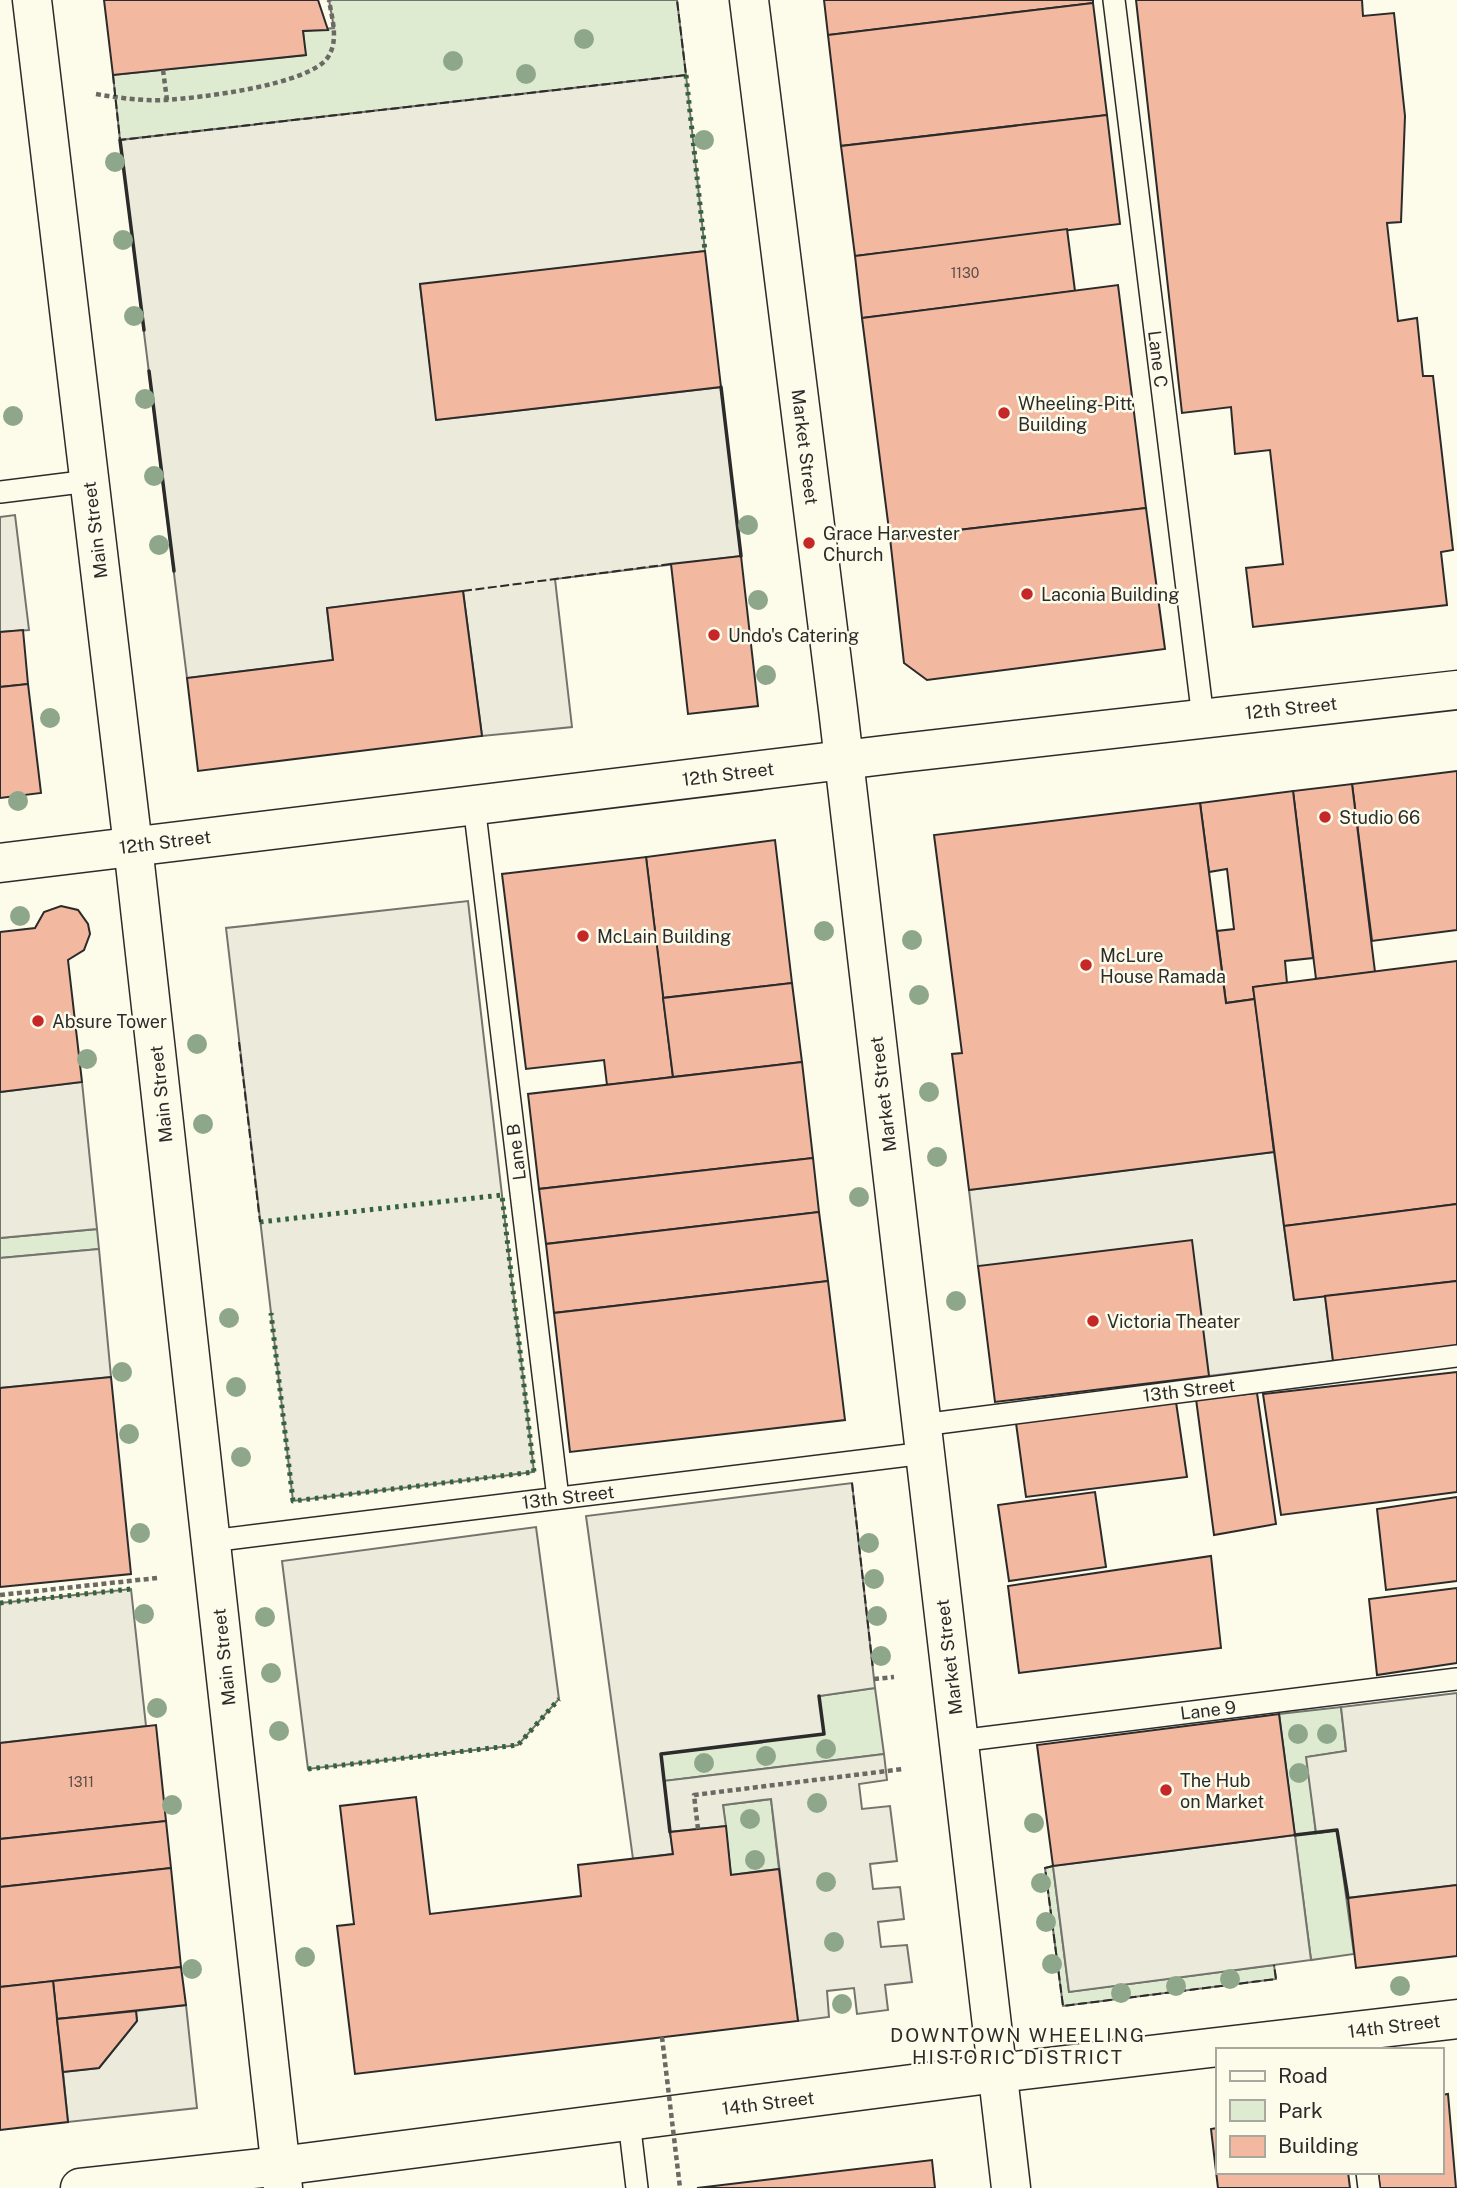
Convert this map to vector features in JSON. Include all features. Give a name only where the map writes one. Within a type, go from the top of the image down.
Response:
[{"type":"main road","name":"Main Street","points":[[32,0],[133,846],[282,2177]]},
{"type":"main road","name":"Market Street","points":[[749,0],[844,760],[1011,2188]]},
{"type":"main road","name":"12th Street","points":[[0,863],[844,760],[1457,690]]},
{"type":"main road","name":"14th Street","points":[[1265,2048],[1351,2040],[1457,2019]]},
{"type":"main road","name":"14th Street","points":[[80,2188],[282,2177],[629,2121],[997,2073],[1216,2053]]},
{"type":"lane","name":"Lane C","points":[[1114,0],[1203,718]]},
{"type":"lane","points":[[0,492],[89,481]]},
{"type":"lane","name":"Lane B","points":[[474,805],[558,1498]]},
{"type":"lane","name":"13th Street","points":[[211,1541],[558,1498],[1457,1356]]},
{"type":"lane","name":"Lane 9","points":[[959,1741],[1457,1679]]},
{"type":"lane","points":[[629,2121],[637,2188]]},
{"type":"path","points":[[96,94],[135,100],[167,100],[272,84],[307,73],[327,59],[334,44],[329,0]]},
{"type":"path","points":[[163,70],[167,100]]},
{"type":"path","points":[[0,1595],[157,1578]]},
{"type":"path","points":[[874,1679],[894,1677]]},
{"type":"path","points":[[698,1829],[694,1795],[903,1769]]},
{"type":"path","points":[[662,2038],[680,2188]]},
{"type":"green space","points":[[329,0],[677,0],[686,75],[120,140],[113,75],[305,55],[303,31],[334,28]]},
{"type":"green space","points":[[97,1229],[99,1249],[0,1258],[0,1238]]},
{"type":"green space","points":[[875,1688],[884,1754],[664,1781],[661,1754],[824,1734],[819,1696]]},
{"type":"green space","points":[[1341,1707],[1346,1751],[1307,1757],[1316,1833],[1337,1830],[1354,1954],[1311,1960],[1279,1714]]},
{"type":"green space","points":[[771,1799],[779,1869],[731,1875],[723,1805]]},
{"type":"green space","points":[[1053,1866],[1069,1992],[1274,1965],[1276,1979],[1063,2006],[1045,1868]]},
{"type":"shaded area","points":[[686,75],[705,251],[420,285],[437,420],[721,387],[741,556],[555,579],[572,727],[482,736],[463,591],[327,608],[333,660],[187,678],[120,140]]},
{"type":"shaded area","points":[[15,515],[29,630],[0,632],[0,517]]},
{"type":"shaded area","points":[[468,901],[534,1472],[293,1501],[226,928]]},
{"type":"shaded area","points":[[82,1082],[97,1229],[0,1238],[0,1092]]},
{"type":"shaded area","points":[[1274,1152],[1294,1300],[1325,1296],[1333,1361],[1209,1376],[978,1266],[969,1190]]},
{"type":"shaded area","points":[[99,1249],[111,1377],[0,1388],[0,1258]]},
{"type":"shaded area","points":[[852,1483],[875,1688],[819,1696],[824,1734],[661,1754],[664,1781],[884,1754],[887,1780],[859,1784],[862,1809],[890,1806],[897,1861],[870,1864],[873,1889],[900,1887],[904,1919],[878,1922],[881,1947],[907,1945],[912,1982],[885,1985],[888,2010],[857,2014],[854,1988],[827,1991],[829,2017],[798,2021],[771,1799],[723,1805],[726,1826],[670,1832],[673,1854],[633,1859],[586,1516]]},
{"type":"shaded area","points":[[536,1527],[559,1699],[518,1745],[308,1769],[282,1561]]},
{"type":"shaded area","points":[[131,1589],[146,1726],[0,1743],[0,1603]]},
{"type":"shaded area","points":[[1457,1693],[1457,1885],[1348,1898],[1337,1830],[1316,1833],[1306,1757],[1346,1751],[1341,1707]]},
{"type":"shaded area","points":[[1295,1835],[1311,1960],[1069,1992],[1053,1866]]},
{"type":"shaded area","points":[[186,2005],[197,2108],[68,2122],[63,2072],[99,2068],[137,2021],[136,2011]]},
{"type":"building","points":[[104,0],[318,0],[328,30],[303,31],[306,55],[113,75]]},
{"type":"building","points":[[824,0],[1093,0],[1093,3],[828,35]]},
{"type":"building","points":[[1136,0],[1362,0],[1363,16],[1394,13],[1405,116],[1401,222],[1387,223],[1398,321],[1417,318],[1423,376],[1433,376],[1453,550],[1441,552],[1447,605],[1253,627],[1246,568],[1283,564],[1270,450],[1235,454],[1231,407],[1182,413]]},
{"type":"building","points":[[1093,3],[1107,115],[841,146],[828,35]]},
{"type":"building","points":[[1107,115],[1120,224],[855,256],[841,146]]},
{"type":"building","points":[[1067,229],[1075,291],[862,318],[855,256]]},
{"type":"building","points":[[705,251],[721,387],[436,420],[420,284]]},
{"type":"building","name":"Wheeling-Pitt Building","points":[[1118,285],[1146,508],[890,538],[862,318]]},
{"type":"building","name":"Laconia Building","points":[[1146,508],[1165,649],[927,680],[904,663],[890,538]]},
{"type":"building","name":"Undo's Catering","points":[[741,556],[758,706],[688,714],[671,564]]},
{"type":"building","points":[[463,591],[482,736],[198,771],[187,678],[333,660],[327,608]]},
{"type":"building","points":[[23,630],[28,684],[0,687],[0,632]]},
{"type":"building","points":[[28,684],[41,793],[0,798],[0,687]]},
{"type":"building","points":[[1457,771],[1457,930],[1372,941],[1352,784]]},
{"type":"building","points":[[1352,784],[1375,972],[1316,979],[1293,791]]},
{"type":"building","points":[[1293,791],[1313,958],[1285,961],[1287,983],[1253,987],[1255,999],[1226,1003],[1217,931],[1234,929],[1227,869],[1209,872],[1200,803]]},
{"type":"building","name":"McLure House Ramada","points":[[1200,803],[1226,1003],[1255,999],[1274,1152],[969,1190],[952,1054],[962,1053],[934,835]]},
{"type":"building","points":[[775,840],[792,983],[663,998],[646,857]]},
{"type":"building","name":"McLain Building","points":[[646,857],[673,1077],[607,1085],[604,1060],[526,1069],[502,874]]},
{"type":"building","name":"Absure Tower","points":[[61,906],[78,910],[88,924],[90,934],[84,950],[68,960],[82,1082],[0,1092],[0,932],[35,928],[44,912]]},
{"type":"building","points":[[1457,961],[1457,1204],[1284,1226],[1253,987]]},
{"type":"building","points":[[792,983],[802,1062],[673,1077],[663,998]]},
{"type":"building","points":[[802,1062],[813,1158],[539,1189],[528,1094]]},
{"type":"building","points":[[813,1158],[819,1212],[546,1244],[539,1189]]},
{"type":"building","points":[[1457,1204],[1457,1281],[1294,1300],[1284,1226]]},
{"type":"building","points":[[819,1212],[828,1281],[554,1313],[546,1244]]},
{"type":"building","name":"Victoria Theater","points":[[1192,1240],[1209,1376],[995,1402],[978,1266]]},
{"type":"building","points":[[828,1281],[845,1420],[570,1452],[554,1313]]},
{"type":"building","points":[[1457,1281],[1457,1346],[1333,1361],[1325,1296]]},
{"type":"building","points":[[1457,1372],[1457,1492],[1281,1515],[1263,1394]]},
{"type":"building","points":[[111,1377],[131,1574],[0,1587],[0,1388]]},
{"type":"building","points":[[1257,1393],[1276,1524],[1214,1535],[1196,1399]]},
{"type":"building","points":[[1176,1402],[1187,1477],[1026,1497],[1016,1423]]},
{"type":"building","points":[[1095,1492],[1106,1567],[1009,1581],[998,1505]]},
{"type":"building","points":[[1457,1497],[1457,1581],[1386,1590],[1377,1509]]},
{"type":"building","points":[[1211,1556],[1221,1648],[1019,1673],[1008,1586]]},
{"type":"building","points":[[1457,1588],[1457,1663],[1377,1675],[1369,1599]]},
{"type":"building","name":"The Hub on Market","points":[[1279,1714],[1295,1835],[1053,1866],[1037,1745]]},
{"type":"building","points":[[156,1725],[166,1821],[0,1839],[0,1743]]},
{"type":"building","points":[[416,1797],[430,1914],[581,1896],[578,1865],[673,1854],[670,1832],[726,1826],[731,1875],[779,1869],[798,2021],[355,2074],[337,1926],[354,1924],[340,1806]]},
{"type":"building","points":[[166,1821],[171,1868],[0,1887],[0,1839]]},
{"type":"building","points":[[171,1868],[181,1967],[0,1987],[0,1887]]},
{"type":"building","points":[[1457,1885],[1457,1956],[1356,1968],[1348,1898]]},
{"type":"building","points":[[181,1967],[186,2005],[57,2019],[53,1981]]},
{"type":"building","points":[[53,1981],[68,2122],[0,2130],[0,1987]]},
{"type":"building","points":[[136,2011],[137,2021],[99,2068],[63,2072],[57,2019]]},
{"type":"building","points":[[1448,2094],[1456,2188],[1380,2188],[1378,2174],[1443,2174],[1443,2095]]},
{"type":"building","points":[[1216,2128],[1216,2171],[1211,2129]]},
{"type":"building","points":[[932,2160],[935,2188],[697,2188]]},
{"type":"building","points":[[1216,2174],[1348,2174],[1350,2188],[1218,2188]]},
{"type":"hedge","points":[[686,75],[705,251]]},
{"type":"hedge","points":[[260,1222],[502,1195],[534,1472],[293,1501],[271,1313]]},
{"type":"hedge","points":[[0,1603],[131,1589]]},
{"type":"hedge","points":[[308,1769],[518,1745],[559,1699]]},
{"type":"fence","points":[[113,75],[120,140],[686,75],[677,0]]},
{"type":"fence","points":[[463,591],[671,564]]},
{"type":"fence","points":[[239,1042],[260,1222]]},
{"type":"fence","points":[[852,1483],[873,1669]]},
{"type":"fence","points":[[1053,1866],[1045,1868],[1063,2006],[1276,1979],[1274,1965]]},
{"type":"wall","points":[[120,140],[144,330]]},
{"type":"wall","points":[[149,371],[174,571]]},
{"type":"wall","points":[[721,387],[741,556]]},
{"type":"wall","points":[[670,1832],[661,1754],[824,1734],[819,1696]]},
{"type":"wall","points":[[1295,1835],[1337,1830],[1348,1898]]},
{"type":"place","name":"Wheeling-Pitt Building","points":[[1004,413]]},
{"type":"place","name":"Grace Harvester Church","points":[[809,543]]},
{"type":"place","name":"Laconia Building","points":[[1027,594]]},
{"type":"place","name":"Undo's Catering","points":[[714,635]]},
{"type":"place","name":"Studio 66","points":[[1325,817]]},
{"type":"place","name":"McLain Building","points":[[583,936]]},
{"type":"place","name":"McLure House Ramada","points":[[1086,965]]},
{"type":"place","name":"Absure Tower","points":[[38,1021]]},
{"type":"place","name":"Victoria Theater","points":[[1093,1321]]},
{"type":"place","name":"The Hub on Market","points":[[1166,1790]]},
{"type":"district","name":"DOWNTOWN WHEELING HISTORIC DISTRICT","points":[[1018,2046]]}]
